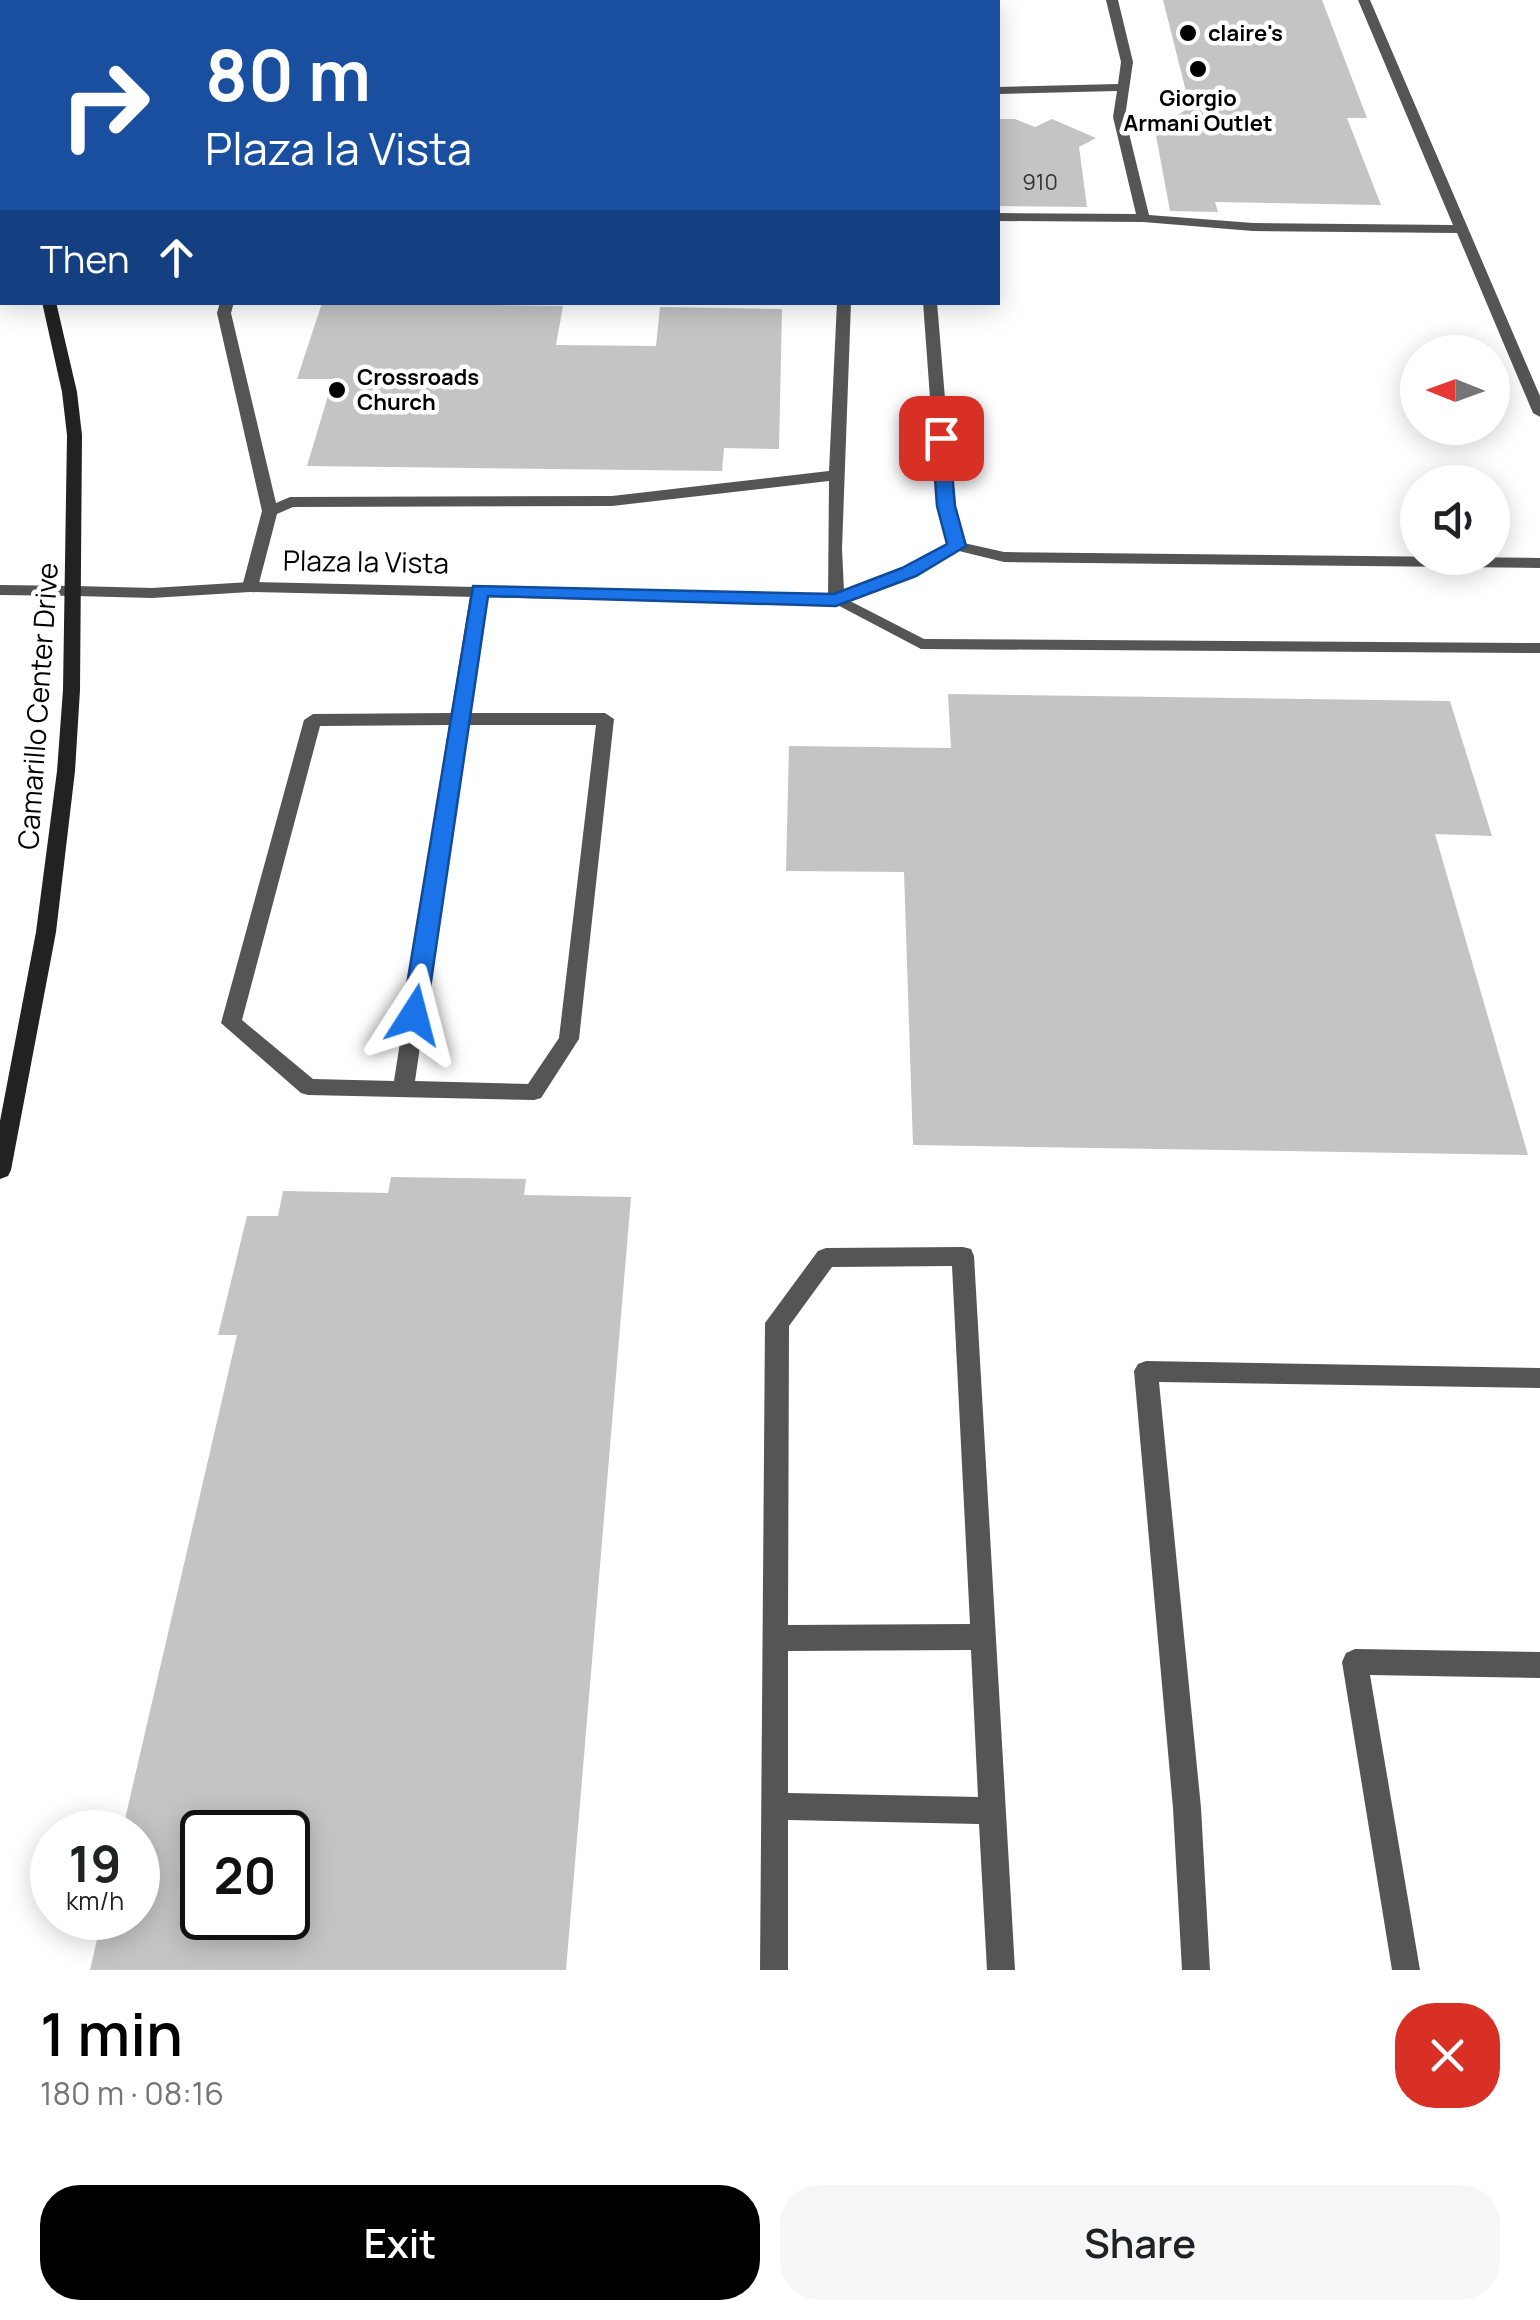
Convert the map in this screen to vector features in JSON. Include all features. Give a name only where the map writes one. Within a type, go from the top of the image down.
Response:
[{"type":"street","points":[[1112,0],[1127,62],[1119,116],[1142,218]]},
{"type":"street","points":[[1364,0],[1540,412]]},
{"type":"street","points":[[1000,91],[1125,87]]},
{"type":"street","points":[[1000,217],[1142,218],[1253,227],[1462,229]]},
{"type":"street","name":"Camarillo Center Drive","points":[[0,1170],[17,1098],[48,902],[69,725],[76,591],[74,422],[50,305]]},
{"type":"street","points":[[226,305],[224,312],[270,512],[250,587]]},
{"type":"street","points":[[836,600],[834,549],[844,305]]},
{"type":"street","points":[[930,305],[946,506],[957,546]]},
{"type":"street","points":[[270,512],[290,502],[612,501],[838,476]]},
{"type":"street","points":[[836,600],[909,572],[957,546],[1004,557],[1540,563]]},
{"type":"street","name":"Plaza la Vista","points":[[0,590],[152,593],[250,587],[836,600]]},
{"type":"street","points":[[402,1089],[480,590]]},
{"type":"street","points":[[836,600],[921,644],[1540,648]]},
{"type":"street","points":[[460,719],[605,719],[569,1039],[534,1092],[308,1087],[231,1024],[302,773],[313,720],[460,719]]},
{"type":"street","points":[[774,1970],[778,1322],[826,1258],[963,1256],[1001,1970]]},
{"type":"street","points":[[1196,1970],[1187,1808],[1146,1371],[1540,1378]]},
{"type":"street","points":[[776,1638],[983,1636]]},
{"type":"street","points":[[1406,1970],[1354,1662],[1540,1665]]},
{"type":"street","points":[[774,1806],[992,1811]]},
{"type":"building","points":[[1163,0],[1322,0],[1367,118],[1347,118],[1381,205],[1215,202],[1218,212],[1170,211],[1155,130],[1190,107]]},
{"type":"building","points":[[1000,119],[1015,119],[1035,127],[1052,119],[1096,138],[1079,147],[1087,207],[1000,206]]},
{"type":"building","points":[[321,305],[563,306],[556,345],[656,346],[660,307],[782,309],[779,449],[724,448],[722,471],[307,466],[333,379],[297,379]]},
{"type":"building","points":[[948,694],[1450,701],[1492,836],[1435,834],[1528,1155],[913,1145],[904,872],[786,871],[789,746],[951,748]]},
{"type":"building","points":[[391,1177],[526,1179],[524,1195],[631,1197],[566,1970],[90,1970],[97,1940],[160,1940],[160,1810],[127,1810],[237,1335],[218,1335],[247,1216],[278,1216],[283,1191],[388,1193]]},
{"type":"place","name":"claire's","points":[[1188,33]]},
{"type":"place","name":"Giorgio Armani Outlet","points":[[1198,69]]},
{"type":"place","name":"Crossroads Church","points":[[337,390]]},
{"type":"route","points":[[414,1015],[480,590],[836,600],[909,572],[957,546],[946,506],[941,438]]}]
